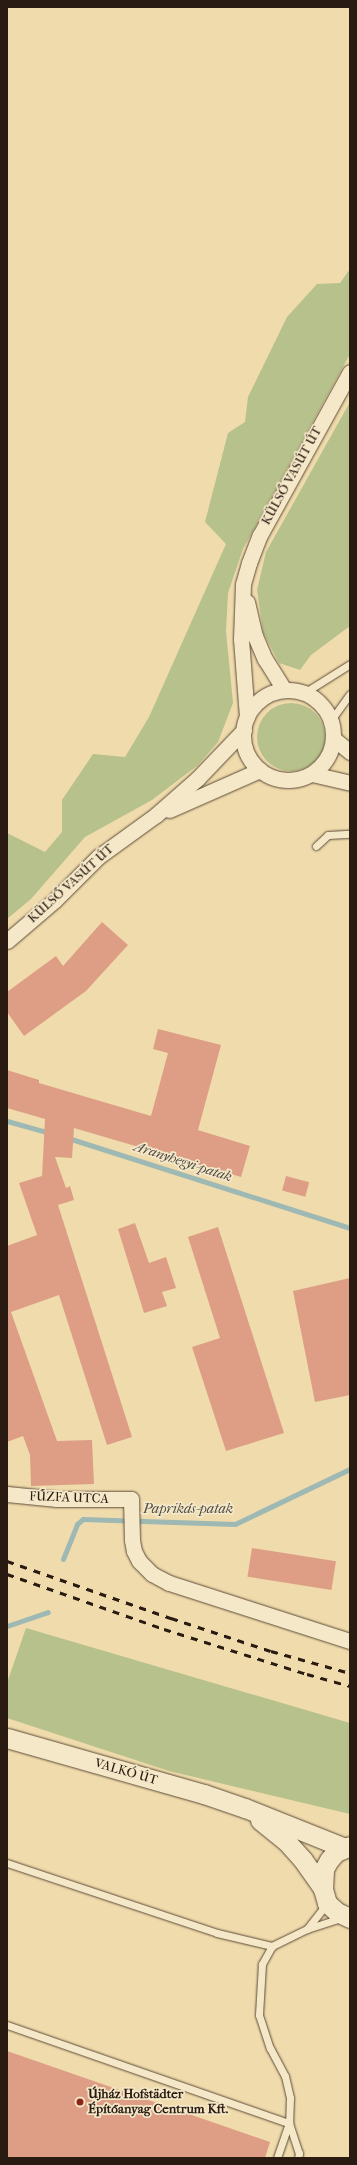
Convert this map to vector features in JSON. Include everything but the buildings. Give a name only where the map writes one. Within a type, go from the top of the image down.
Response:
[{"type":"street","name":"KÜLSŐ VASÚT ÚT","points":[[7,941],[55,900],[98,857],[156,815],[197,779],[245,724],[241,639],[243,584],[260,535],[350,372]]},
{"type":"street","points":[[243,584],[255,636],[265,659],[284,690]]},
{"type":"street","points":[[284,690],[304,693],[320,703],[331,720],[334,739],[329,756],[312,774],[304,778],[288,781],[272,778],[260,770],[249,757],[244,744],[245,724],[255,705],[266,696],[284,690]]},
{"type":"street","points":[[334,739],[350,752]]},
{"type":"street","name":"KÜLSŐ VASÚT ÚT","points":[[156,815],[260,770]]},
{"type":"street","points":[[312,774],[350,783]]},
{"type":"street","name":"FŰZFA UTCA","points":[[7,1494],[131,1506],[132,1540],[139,1561],[152,1574],[169,1583],[350,1641]]},
{"type":"street","name":"VALKÓ ÚT","points":[[7,1738],[204,1794],[348,1847]]},
{"type":"street","points":[[245,1808],[286,1841],[303,1860],[325,1896],[348,1917]]},
{"type":"street","points":[[325,1896],[324,1869],[336,1852],[348,1847]]},
{"type":"lane","points":[[304,693],[350,664]]},
{"type":"lane","points":[[331,720],[350,694]]},
{"type":"lane","points":[[316,846],[328,835],[350,834]]},
{"type":"lane","points":[[7,1863],[217,1933],[272,1946]]},
{"type":"lane","points":[[307,1930],[325,1896]]},
{"type":"lane","points":[[277,2158],[289,2123],[290,2098],[285,2076],[270,2048],[259,2015],[262,1964],[272,1946],[307,1930],[348,1917]]},
{"type":"lane","points":[[7,2026],[289,2123]]},
{"type":"lane","points":[[289,2123],[299,2153],[298,2158]]},
{"type":"green space","points":[[350,269],[350,354],[243,549],[228,593],[226,631],[233,703],[218,742],[198,765],[152,800],[85,837],[31,899],[7,919],[7,833],[45,852],[62,832],[62,800],[93,754],[125,757],[149,717],[226,544],[205,522],[228,433],[245,422],[248,397],[287,317],[317,284],[340,283]]},
{"type":"green space","points":[[350,402],[350,626],[311,655],[300,670],[279,663],[263,632],[257,590],[266,552]]},
{"type":"green space","points":[[291,703],[304,706],[315,713],[322,724],[325,737],[322,750],[315,761],[304,768],[291,771],[278,768],[267,761],[260,750],[257,737],[260,724],[267,713],[278,706]]},
{"type":"green space","points":[[26,1628],[350,1723],[350,1814],[169,1771],[7,1718],[7,1683]]},
{"type":"waterway","name":"Aranyhegyi-patak","points":[[7,1121],[50,1133]]},
{"type":"waterway","name":"Aranyhegyi-patak","points":[[68,1138],[350,1228]]},
{"type":"waterway","name":"Paprikás-patak","points":[[63,1559],[77,1524],[83,1519],[235,1524],[350,1469]]},
{"type":"waterway","name":"Paprikás-patak","points":[[7,1626],[48,1612]]},
{"type":"railway","points":[[7,1561],[271,1651],[350,1673]]},
{"type":"railway","points":[[7,1574],[164,1629],[350,1686]]},
{"type":"place","name":"Újház Hofstädter Építőanyag Centrum Kft.","points":[[80,2102]]}]
